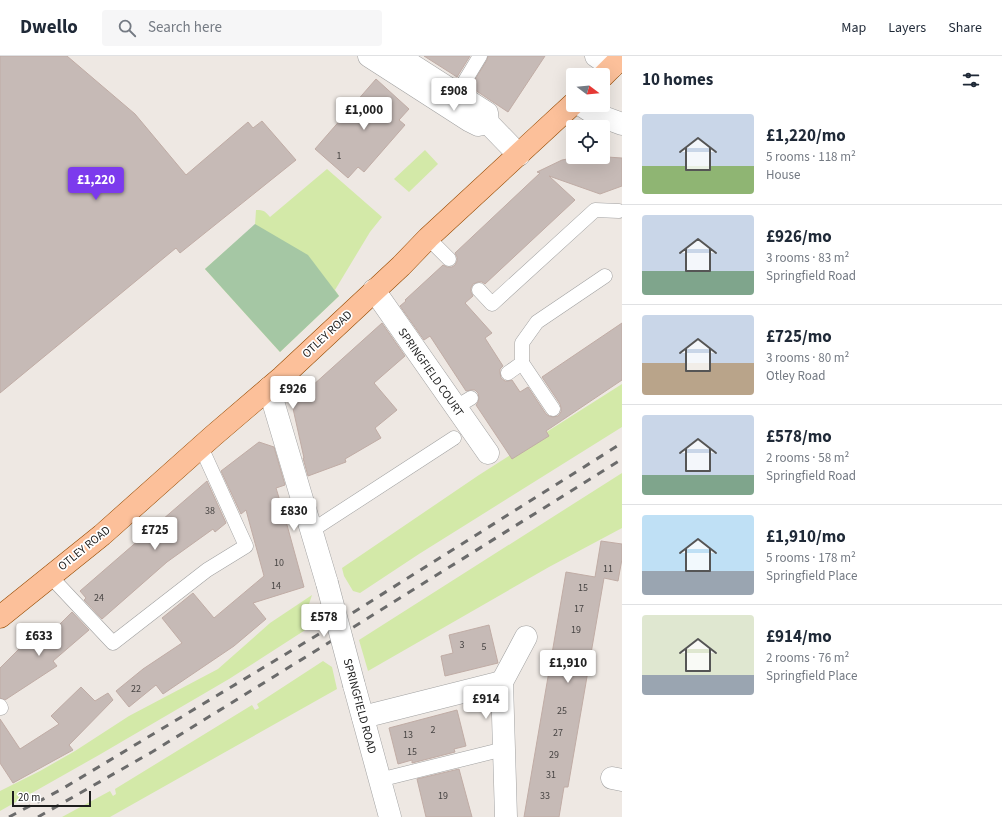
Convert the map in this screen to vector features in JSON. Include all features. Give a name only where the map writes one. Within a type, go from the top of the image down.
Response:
[{"type":"main road","name":"OTLEY ROAD","points":[[0,617],[102,535],[269,388],[566,111]]},
{"type":"street","points":[[369,56],[470,121],[478,125],[488,123]]},
{"type":"street","points":[[398,56],[487,113],[488,123],[519,155]]},
{"type":"street","points":[[592,112],[622,124]]},
{"type":"street","name":"SPRINGFIELD COURT","points":[[374,290],[463,402],[488,453]]},
{"type":"street","name":"SPRINGFIELD ROAD","points":[[269,388],[326,583],[390,817]]},
{"type":"street","points":[[506,817],[502,682],[526,637]]},
{"type":"street","points":[[363,717],[502,682]]},
{"type":"lane","points":[[457,94],[480,56]]},
{"type":"lane","points":[[479,290],[492,304],[595,210],[619,211]]},
{"type":"lane","points":[[428,238],[449,260]]},
{"type":"lane","points":[[552,409],[522,363],[522,343],[537,322],[606,276]]},
{"type":"lane","points":[[508,373],[522,363]]},
{"type":"lane","points":[[311,531],[454,438]]},
{"type":"lane","points":[[50,576],[113,643],[207,570],[246,546],[201,447]]},
{"type":"lane","points":[[380,780],[504,750]]},
{"type":"green space","points":[[425,150],[438,164],[409,192],[394,179]]},
{"type":"green space","points":[[327,169],[382,217],[370,232],[335,290],[339,296],[280,352],[205,269],[255,225],[256,210],[264,211],[270,217]]},
{"type":"green space","points":[[255,224],[308,255],[339,296],[280,352],[205,269]]},
{"type":"green space","points":[[622,384],[622,427],[419,554],[360,593],[353,591],[344,576],[342,568],[479,475]]},
{"type":"green space","points":[[622,473],[622,528],[549,567],[368,671],[359,640]]},
{"type":"green space","points":[[312,595],[309,604],[313,625],[229,679],[0,811],[0,791],[75,751],[129,716],[218,669],[270,623]]},
{"type":"green space","points":[[323,661],[332,667],[337,689],[110,817],[62,817],[110,791],[113,796],[116,794],[115,789],[252,705],[255,710],[259,708],[257,704]]},
{"type":"building","points":[[0,56],[67,56],[135,114],[186,175],[248,122],[253,128],[262,121],[296,160],[180,253],[176,248],[0,393]]},
{"type":"building","points":[[424,56],[470,56],[457,77]]},
{"type":"building","points":[[488,56],[545,56],[508,112],[471,86]]},
{"type":"building","points":[[376,79],[409,109],[399,120],[405,125],[364,172],[358,167],[348,178],[315,149]]},
{"type":"building","points":[[610,157],[622,158],[622,186],[600,194],[549,176],[575,200],[485,284],[478,282],[473,284],[471,292],[473,296],[465,303],[492,333],[485,338],[503,366],[500,369],[501,378],[505,381],[512,380],[520,392],[528,387],[546,414],[549,416],[558,416],[561,412],[561,408],[560,404],[542,377],[622,323],[622,380],[546,431],[549,436],[512,459],[476,405],[479,398],[478,393],[475,390],[466,391],[430,336],[424,340],[400,306],[443,265],[452,267],[455,265],[457,257],[455,253],[540,173],[537,172],[566,159],[566,164],[610,164]]},
{"type":"building","points":[[382,323],[405,356],[374,383],[397,410],[375,428],[381,438],[345,459],[346,462],[308,476],[292,404]]},
{"type":"building","points":[[259,442],[274,447],[285,485],[276,488],[304,587],[253,603],[266,619],[234,646],[163,694],[156,685],[129,707],[116,691],[143,669],[182,643],[162,618],[193,593],[214,618],[264,576],[246,510],[241,514],[221,471]]},
{"type":"building","points":[[207,481],[226,523],[215,532],[213,529],[167,562],[102,619],[84,600],[86,598],[80,591]]},
{"type":"building","points":[[601,541],[622,544],[622,559],[618,581],[604,578],[568,787],[564,787],[559,817],[524,817],[566,572],[595,577]]},
{"type":"building","points":[[72,612],[89,630],[53,661],[57,666],[5,700],[0,698],[0,668],[30,638],[38,646]]},
{"type":"building","points":[[489,625],[498,663],[445,676],[441,656],[453,653],[449,635]]},
{"type":"building","points":[[81,687],[95,701],[108,693],[113,700],[69,745],[73,750],[13,783],[0,763],[0,719],[20,749],[59,724],[51,716]]},
{"type":"building","points":[[457,710],[466,746],[454,749],[455,752],[412,763],[412,760],[398,764],[389,728]]},
{"type":"building","points":[[459,769],[472,817],[426,817],[417,779]]},
{"type":"railway","points":[[9,817],[62,789],[319,634],[622,443]]},
{"type":"railway","points":[[38,817],[152,752],[622,459]]}]
